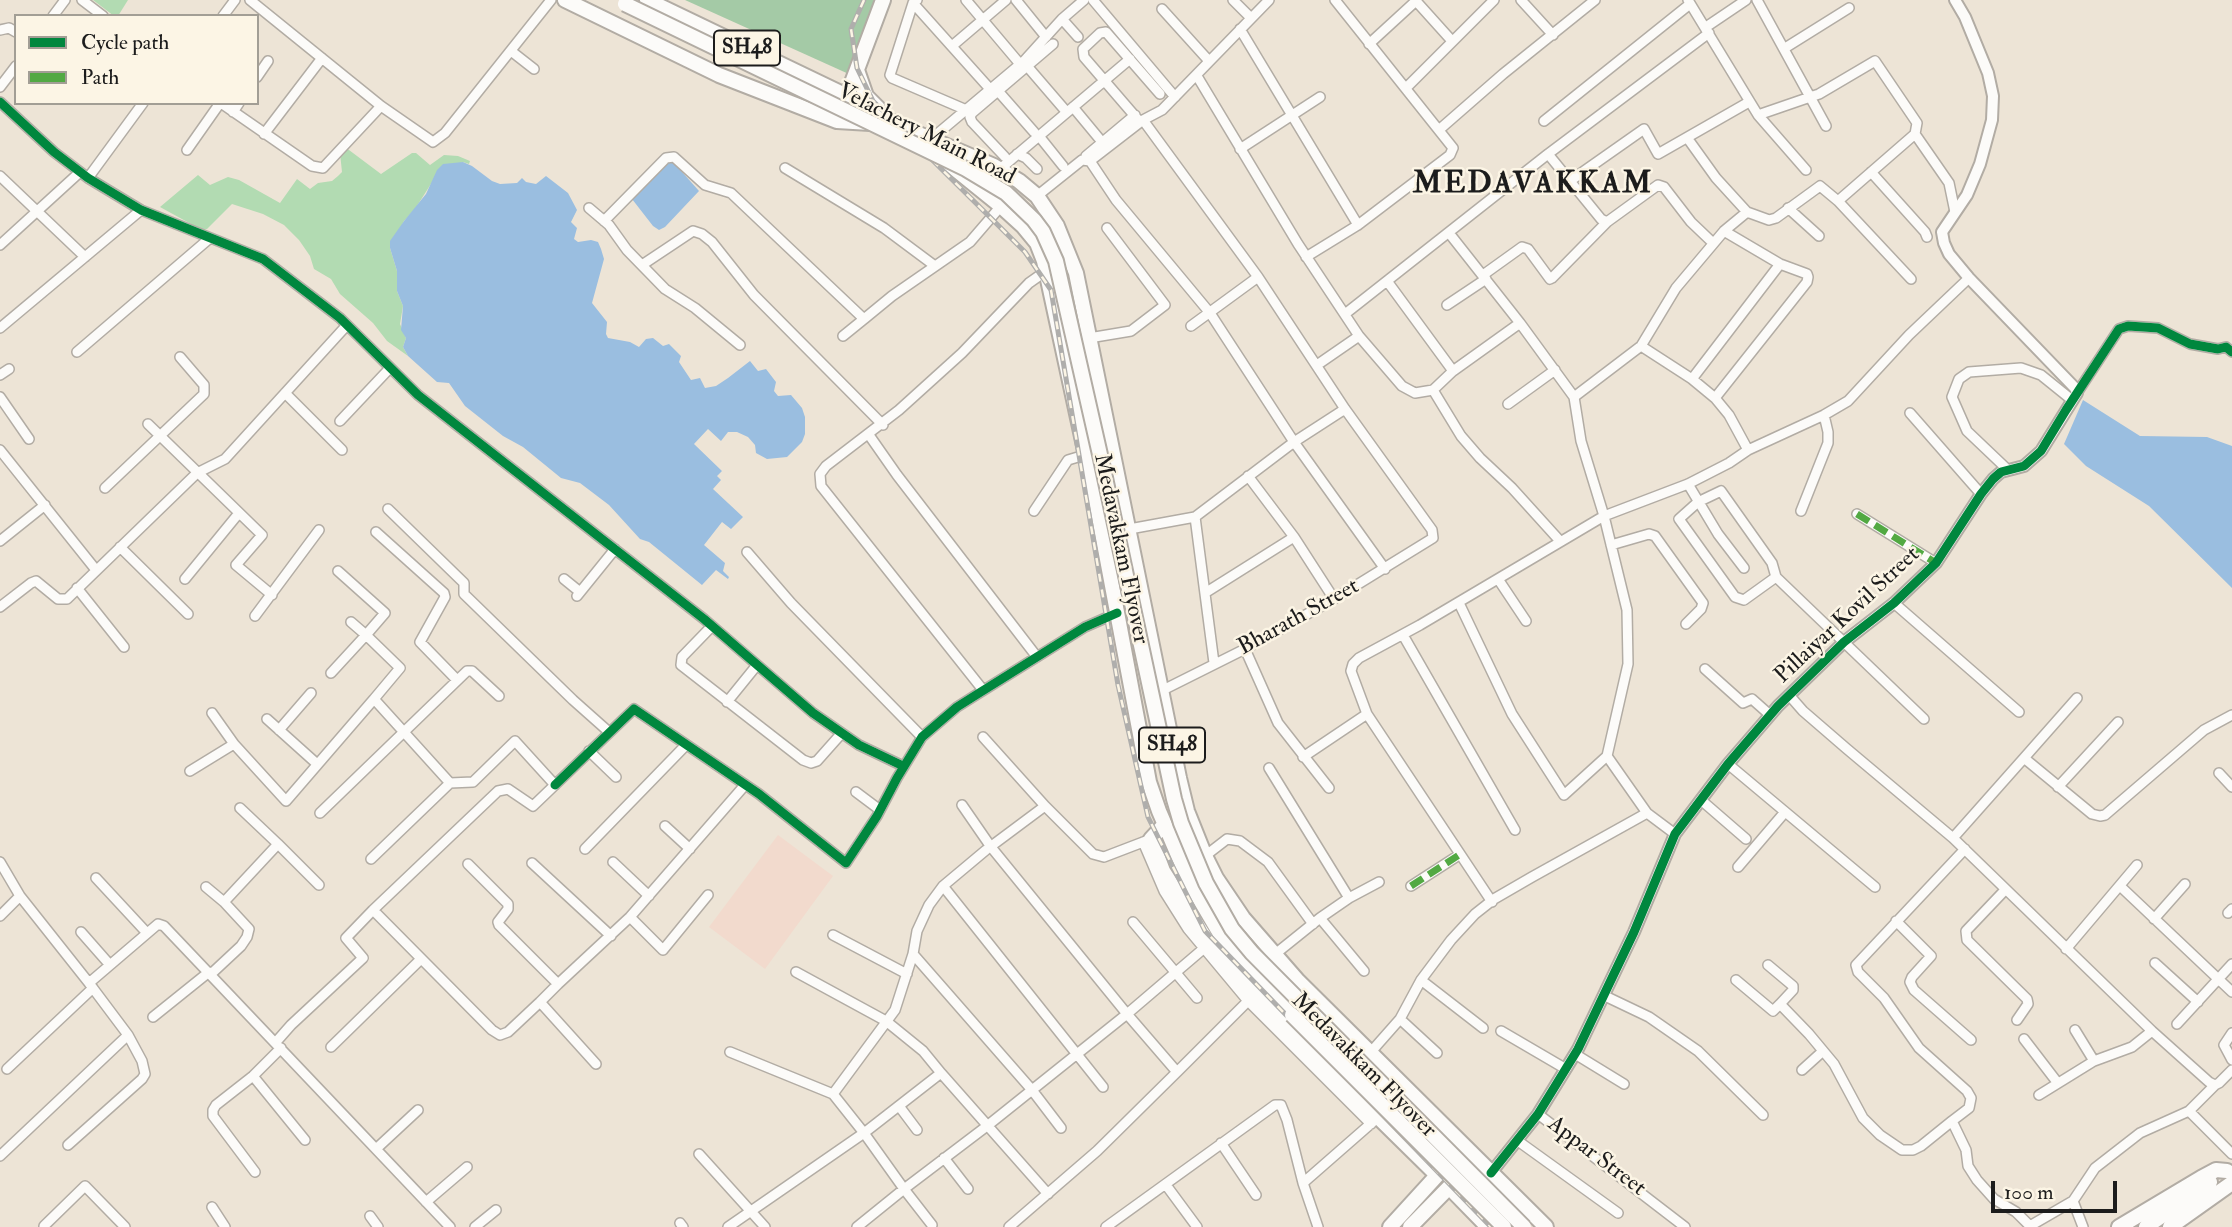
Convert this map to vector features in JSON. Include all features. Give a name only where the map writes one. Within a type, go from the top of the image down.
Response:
[{"type":"main road","name":"Velachery Main Road","points":[[565,0],[719,75],[837,121],[873,123],[921,144],[1001,206],[1037,243],[1046,271],[1086,456],[1149,782],[1164,825]]},
{"type":"main road","name":"Velachery Main Road","points":[[647,0],[847,96],[902,127],[930,140],[999,164],[1037,196],[1059,230],[1076,273],[1108,439],[1187,811],[1205,856],[1216,878],[1243,918],[1274,955],[1546,1227]]},
{"type":"main road","points":[[837,121],[883,0]]},
{"type":"main road","name":"Medavakkam Flyover","points":[[621,2],[974,173],[1006,193],[1043,232],[1056,261],[1065,298],[1174,799],[1191,850],[1212,896],[1241,941],[1271,974],[1524,1227]]},
{"type":"main road","points":[[857,70],[866,96],[902,127]]},
{"type":"main road","points":[[1037,243],[1059,230]]},
{"type":"main road","points":[[1164,825],[1147,841],[1207,946],[1251,998],[1437,1175]]},
{"type":"main road","name":"Medavakkam Flyover","points":[[1164,825],[1189,881],[1236,957],[1504,1227]]},
{"type":"main road","points":[[1378,1121],[1410,1093]]},
{"type":"main road","points":[[1390,1227],[1464,1146]]},
{"type":"main road","points":[[1410,1227],[1450,1188],[1476,1157]]},
{"type":"main road","points":[[2119,1227],[2216,1170],[2228,1178]]},
{"type":"main road","points":[[2146,1227],[2228,1178]]},
{"type":"main road","points":[[2170,1227],[2228,1178]]},
{"type":"main road","points":[[2185,1227],[2215,1204],[2228,1178]]},
{"type":"main road","points":[[1450,1188],[1488,1227]]},
{"type":"street","points":[[82,0],[100,14]]},
{"type":"street","points":[[250,0],[381,106],[433,142],[445,133],[551,0]]},
{"type":"street","points":[[966,0],[1023,65],[1102,142]]},
{"type":"street","points":[[952,46],[1006,0]]},
{"type":"street","points":[[1016,0],[1049,41]]},
{"type":"street","points":[[999,164],[972,122],[972,113],[1049,41],[1062,19],[1084,0]]},
{"type":"street","points":[[1233,0],[1251,18]]},
{"type":"street","points":[[1088,158],[1102,142],[1139,119],[1163,110],[1269,0]]},
{"type":"street","points":[[1406,88],[1494,0]]},
{"type":"street","points":[[1521,0],[1553,35]]},
{"type":"street","points":[[1440,129],[1595,0]]},
{"type":"street","points":[[1345,314],[1745,0]]},
{"type":"street","points":[[1757,0],[1826,126]]},
{"type":"street","points":[[1955,0],[1989,73],[1993,96],[1992,120],[1980,164],[1967,195],[1946,225],[1942,237],[1949,254],[1969,278],[2075,388],[2075,397]]},
{"type":"street","points":[[915,1],[952,46],[1037,134],[1063,166]]},
{"type":"street","points":[[915,1],[890,75],[964,109]]},
{"type":"street","points":[[1369,44],[1417,1],[1452,41]]},
{"type":"street","points":[[1096,2],[1175,97]]},
{"type":"street","points":[[1306,257],[1358,225],[1451,155],[1453,148],[1369,44],[1342,2]]},
{"type":"street","points":[[1544,121],[1689,2],[1758,115],[1806,170]]},
{"type":"street","points":[[1785,48],[1849,8]]},
{"type":"street","points":[[1163,9],[1209,61]]},
{"type":"street","points":[[1062,19],[1078,37]]},
{"type":"street","points":[[1240,29],[1358,225]]},
{"type":"street","points":[[1102,533],[1195,517],[1293,442],[1345,409],[1258,278],[1139,119],[1082,53],[1083,49],[1100,33],[1106,32],[1160,94]]},
{"type":"street","points":[[511,51],[534,69]]},
{"type":"street","points":[[264,134],[322,58]]},
{"type":"street","points":[[999,164],[1130,59]]},
{"type":"street","points":[[259,74],[268,61]]},
{"type":"street","points":[[1758,115],[1812,97],[1841,83],[1875,61],[1917,122],[1915,134],[1838,201]]},
{"type":"street","points":[[0,87],[14,69]]},
{"type":"street","points":[[1197,76],[1306,257],[1359,336],[1402,386],[1415,393],[1433,390],[1453,371],[1520,323]]},
{"type":"street","points":[[1069,108],[1095,84]]},
{"type":"street","points":[[930,140],[964,109],[994,90]]},
{"type":"street","points":[[1240,149],[1320,97]]},
{"type":"street","points":[[0,102],[54,152],[84,175],[141,210],[263,259],[347,325],[437,411],[712,626],[841,734],[903,766]]},
{"type":"street","points":[[1570,181],[1644,130],[1658,154],[1749,102]]},
{"type":"street","points":[[0,245],[37,211],[84,175],[141,105]]},
{"type":"street","points":[[187,150],[219,105]]},
{"type":"street","points":[[223,105],[312,166],[323,168],[381,106]]},
{"type":"street","points":[[233,112],[238,105]]},
{"type":"street","points":[[1037,196],[1139,119]]},
{"type":"street","points":[[999,164],[1017,154],[1037,134]]},
{"type":"street","points":[[1915,134],[1949,183],[1955,212]]},
{"type":"street","points":[[1688,139],[1716,178],[1747,212],[1769,220],[1776,218],[1820,186],[1838,201],[1911,279]]},
{"type":"street","points":[[1017,154],[1026,158],[1037,169]]},
{"type":"street","points":[[1548,154],[1606,222]]},
{"type":"street","points":[[604,221],[666,158],[674,157],[705,185],[731,193],[864,319]]},
{"type":"street","points":[[1088,158],[1116,200],[1210,313],[1293,442],[1385,569]]},
{"type":"street","points":[[785,168],[884,228],[935,266]]},
{"type":"street","points":[[1871,172],[1927,237]]},
{"type":"street","points":[[0,176],[85,257]]},
{"type":"street","points":[[1447,305],[1522,247],[1528,249],[1550,279],[1552,278],[1606,222],[1657,185],[1664,187],[1691,222],[1713,243]]},
{"type":"street","points":[[843,336],[970,242],[1001,206]]},
{"type":"street","points":[[589,208],[665,289],[695,308],[740,345]]},
{"type":"street","points":[[1788,208],[1819,236]]},
{"type":"street","points":[[1,324],[141,210]]},
{"type":"street","points":[[1574,397],[1641,346],[1676,288],[1724,231],[1747,212]]},
{"type":"street","points":[[1089,338],[1131,331],[1165,304],[1107,228]]},
{"type":"street","points":[[642,265],[693,231],[702,234],[712,242],[754,295],[883,425]]},
{"type":"street","points":[[1715,398],[1807,282],[1807,274],[1780,264],[1724,231]]},
{"type":"street","points":[[1450,233],[1574,397],[1581,440],[1604,516],[1627,610],[1628,664],[1607,757],[1564,795],[1512,714],[1459,603]]},
{"type":"street","points":[[77,352],[210,238]]},
{"type":"street","points":[[1692,379],[1780,264]]},
{"type":"street","points":[[983,690],[821,485],[820,474],[826,466],[883,425],[962,353],[1029,283],[1046,271]]},
{"type":"street","points":[[1191,326],[1258,278]]},
{"type":"street","points":[[1492,902],[1458,855],[1367,714],[1351,671],[1353,664],[1359,658],[1459,603],[1604,516],[1688,484],[1748,450],[1848,401],[1888,356],[1969,278]]},
{"type":"street","points":[[1387,281],[1453,371]]},
{"type":"street","points":[[0,607],[36,581],[62,600],[66,599],[197,473],[225,459],[347,325]]},
{"type":"street","points":[[2075,397],[2119,329],[2128,326],[2158,328],[2190,344],[2218,349],[2225,347],[2232,352]]},
{"type":"street","points":[[1317,365],[1359,336]]},
{"type":"street","points":[[1641,346],[1692,379],[1715,398],[1729,415],[1748,450]]},
{"type":"street","points":[[105,488],[204,394],[204,384],[180,357]]},
{"type":"street","points":[[340,421],[390,368]]},
{"type":"street","points":[[2008,470],[1968,430],[1952,397],[1959,379],[1969,372],[2021,368],[2041,375],[2075,397]]},
{"type":"street","points":[[0,375],[9,369]]},
{"type":"street","points":[[1508,404],[1555,370]]},
{"type":"street","points":[[1433,390],[1467,444],[1560,541]]},
{"type":"street","points":[[285,393],[342,450]]},
{"type":"street","points":[[0,397],[29,439]]},
{"type":"street","name":"Pillaiyar Kovil Street","points":[[1491,1173],[1538,1114],[1575,1054],[1605,996],[1675,834],[1728,764],[1789,695],[1844,642],[1894,603],[1936,563],[1981,494],[2001,472],[2024,466],[2041,451],[2075,397]]},
{"type":"street","name":"Bharath Street","points":[[1161,691],[1245,649],[1334,599],[1433,538],[1432,530],[1345,409]]},
{"type":"street","points":[[1910,413],[1981,494]]},
{"type":"street","points":[[1801,511],[1828,443],[1824,415]]},
{"type":"street","points":[[148,424],[262,535],[236,565],[272,594]]},
{"type":"street","points":[[869,435],[1037,657]]},
{"type":"street","points":[[1034,511],[1069,460],[1086,456],[1108,439]]},
{"type":"street","points":[[0,450],[96,570]]},
{"type":"street","points":[[1248,476],[1294,537],[1334,599]]},
{"type":"street","points":[[1688,484],[1744,568]]},
{"type":"street","points":[[1776,578],[1744,600],[1735,597],[1679,521],[1681,517],[1698,502],[1719,490],[1723,492],[1772,563],[1776,578],[1924,719]]},
{"type":"street","points":[[0,541],[45,506]]},
{"type":"street","points":[[388,509],[464,583],[464,594],[572,700],[609,732]]},
{"type":"street","points":[[185,579],[239,513]]},
{"type":"street","points":[[1857,514],[1936,563]]},
{"type":"street","points":[[1195,517],[1214,663]]},
{"type":"street","points":[[255,615],[319,530]]},
{"type":"street","points":[[376,532],[444,593],[445,597],[420,642],[457,680]]},
{"type":"street","points":[[1611,545],[1649,534],[1656,536],[1703,603],[1701,609],[1686,624]]},
{"type":"street","points":[[1205,593],[1294,537]]},
{"type":"street","points":[[120,547],[188,614]]},
{"type":"street","points":[[564,579],[579,594],[615,549]]},
{"type":"street","points":[[747,552],[791,603],[922,737]]},
{"type":"street","points":[[331,673],[384,613],[338,571]]},
{"type":"street","points":[[1498,579],[1526,621]]},
{"type":"street","points":[[77,588],[124,647]]},
{"type":"street","points":[[1894,603],[2019,712]]},
{"type":"street","points":[[255,1172],[213,1116],[216,1105],[253,1076],[291,1025],[363,958],[346,938],[498,791],[508,789],[533,806],[634,709],[745,785],[846,863],[922,737],[957,707],[983,690],[1085,626],[1117,613]]},
{"type":"street","points":[[212,713],[234,744],[286,801],[400,667],[351,622]]},
{"type":"street","points":[[712,626],[680,662],[727,702],[803,760],[811,763],[817,761],[841,734]]},
{"type":"street","points":[[1403,635],[1515,830]]},
{"type":"street","points":[[1245,649],[1278,723],[1329,788]]},
{"type":"street","points":[[727,702],[757,665]]},
{"type":"street","points":[[320,813],[403,730],[469,670],[499,695]]},
{"type":"street","points":[[1705,670],[1743,703],[1752,699],[1770,715]]},
{"type":"street","points":[[279,730],[311,693]]},
{"type":"street","points":[[1789,695],[1803,711],[1953,838],[2152,1031],[2215,1085]]},
{"type":"street","points":[[1953,838],[2077,698]]},
{"type":"street","points":[[374,699],[450,783]]},
{"type":"street","points":[[1303,757],[1367,714]]},
{"type":"street","points":[[2024,758],[2092,814],[2105,815],[2204,730],[2232,715]]},
{"type":"street","points":[[267,719],[316,764]]},
{"type":"street","points":[[2059,787],[2118,722]]},
{"type":"street","points":[[983,737],[1093,854],[1104,856],[1147,841]]},
{"type":"street","points":[[371,859],[450,783],[473,782],[515,741],[555,785]]},
{"type":"street","points":[[190,771],[234,744]]},
{"type":"street","points":[[584,849],[686,745]]},
{"type":"street","points":[[589,751],[616,777]]},
{"type":"street","points":[[1607,757],[1647,813],[1675,834]]},
{"type":"street","points":[[1728,764],[1875,887]]},
{"type":"street","points":[[1269,768],[1349,898]]},
{"type":"street","points":[[2219,773],[2232,787]]},
{"type":"street","points":[[373,910],[420,960],[500,1035],[515,1027],[630,917],[745,785]]},
{"type":"street","points":[[856,792],[880,810]]},
{"type":"street","points":[[1701,800],[1746,839]]},
{"type":"street","points":[[961,805],[991,847],[1177,1072]]},
{"type":"street","points":[[833,1094],[895,1010],[913,954],[917,930],[929,905],[943,886],[1045,806]]},
{"type":"street","points":[[240,808],[319,885]]},
{"type":"street","points":[[1738,867],[1785,812]]},
{"type":"street","points":[[1370,1053],[1400,1019],[1421,980],[1451,940],[1475,914],[1647,813]]},
{"type":"street","points":[[665,826],[690,849]]},
{"type":"street","points":[[1205,856],[1227,839],[1240,841],[1268,862],[1316,921],[1364,971]]},
{"type":"street","points":[[224,902],[278,844]]},
{"type":"street","points":[[1780,1004],[1835,1064],[1863,1118],[1880,1135],[1902,1150],[1913,1150],[1922,1146],[1969,1108],[1971,1098],[1967,1091],[1919,1048],[1884,998],[1856,969],[1862,957],[1965,849]]},
{"type":"street","points":[[1411,886],[1458,855]]},
{"type":"street","points":[[0,862],[20,896],[128,1035],[145,1074],[68,1145]]},
{"type":"street","points":[[612,862],[649,896]]},
{"type":"street","points":[[532,863],[611,936]]},
{"type":"street","points":[[468,864],[508,904],[508,909],[498,922],[499,925],[558,984]]},
{"type":"street","points":[[2066,949],[2137,864]]},
{"type":"street","points":[[96,878],[147,933]]},
{"type":"street","points":[[1274,955],[1349,898],[1379,882]]},
{"type":"street","points":[[2154,919],[2185,884]]},
{"type":"street","points":[[943,886],[1102,1087]]},
{"type":"street","points":[[2120,886],[2232,992]]},
{"type":"street","points":[[153,1017],[210,973],[247,937],[249,929],[206,887]]},
{"type":"street","points":[[2005,890],[1966,931],[1966,940],[2027,999],[2028,1004],[2017,1020]]},
{"type":"street","points":[[630,917],[663,950],[708,895]]},
{"type":"street","points":[[0,916],[20,896]]},
{"type":"street","points":[[1896,921],[1931,956],[1912,977],[1910,982],[1914,990],[1971,1040]]},
{"type":"street","points":[[1133,922],[1197,998]]},
{"type":"street","points":[[7,1069],[110,965],[158,924],[164,926],[450,1227]]},
{"type":"street","points":[[81,932],[110,965]]},
{"type":"street","points":[[833,935],[907,974]]},
{"type":"street","points":[[857,1227],[988,1126],[1207,946]]},
{"type":"street","points":[[913,954],[1032,1090],[1061,1128]]},
{"type":"street","points":[[331,1047],[420,960]]},
{"type":"street","points":[[2155,962],[2198,1002]]},
{"type":"street","points":[[2178,1024],[2232,964]]},
{"type":"street","points":[[1736,980],[1773,1011],[1793,990],[1793,986],[1768,965]]},
{"type":"street","points":[[796,972],[886,1021],[923,1051],[1048,1194]]},
{"type":"street","points":[[1421,980],[1483,1028]]},
{"type":"street","points":[[1605,996],[1648,1017],[1698,1051],[1763,1115]]},
{"type":"street","points":[[1009,1227],[1131,1119],[1251,998]]},
{"type":"street","points":[[540,1002],[596,1064]]},
{"type":"street","points":[[1400,1019],[1437,1053]]},
{"type":"street","points":[[2075,1030],[2094,1061]]},
{"type":"street","points":[[1501,1031],[1566,1069]]},
{"type":"street","points":[[2039,1095],[2094,1061],[2132,1047],[2152,1031]]},
{"type":"street","points":[[2232,1033],[2224,1045],[2232,1060]]},
{"type":"street","points":[[0,1156],[128,1035]]},
{"type":"street","points":[[2024,1039],[2057,1082]]},
{"type":"street","points":[[1802,1070],[1823,1051]]},
{"type":"street","points":[[730,1052],[833,1094],[932,1225]]},
{"type":"street","points":[[1575,1054],[1624,1084]]},
{"type":"street","points":[[1952,1121],[1966,1150],[1968,1166],[1977,1180],[1994,1199],[2016,1212],[2030,1226],[2073,1201],[2095,1168],[2140,1133],[2189,1111],[2232,1069]]},
{"type":"street","points":[[728,1227],[864,1133],[941,1073]]},
{"type":"street","points":[[253,1076],[305,1140]]},
{"type":"street","points":[[1107,1227],[1275,1105],[1281,1105],[1318,1227]]},
{"type":"street","points":[[899,1106],[917,1130]]},
{"type":"street","points":[[376,1149],[418,1110]]},
{"type":"street","points":[[2189,1111],[2232,1154]]},
{"type":"street","name":"Appar Street","points":[[1538,1114],[1685,1227]]},
{"type":"street","points":[[1303,1183],[1378,1121]]},
{"type":"street","points":[[1518,1141],[1618,1213]]},
{"type":"street","points":[[1221,1143],[1256,1195]]},
{"type":"street","points":[[699,1154],[765,1227]]},
{"type":"street","points":[[944,1158],[968,1189]]},
{"type":"street","points":[[426,1202],[467,1167]]},
{"type":"street","points":[[1166,1185],[1198,1227]]},
{"type":"street","points":[[44,1226],[85,1186],[125,1227]]},
{"type":"street","points":[[2073,1201],[2083,1227]]},
{"type":"street","points":[[212,1207],[225,1227]]},
{"type":"street","points":[[475,1227],[496,1210]]},
{"type":"street","points":[[370,1216],[377,1227]]},
{"type":"shaded area","points":[[778,835],[833,876],[765,969],[709,927]]},
{"type":"green space","points":[[93,0],[128,0],[119,14],[111,14]]},
{"type":"green space","points":[[685,0],[874,0],[851,75]]},
{"type":"green space","points":[[345,147],[381,174],[412,153],[416,153],[430,165],[444,155],[458,156],[470,161],[469,164],[463,162],[436,176],[404,221],[390,248],[397,271],[397,291],[403,306],[400,324],[406,338],[403,347],[408,356],[387,341],[373,323],[340,294],[331,279],[314,269],[310,256],[284,225],[263,214],[232,204],[207,229],[202,230],[160,207],[198,175],[210,185],[228,177],[239,180],[280,203],[297,179],[310,189],[338,176],[342,172],[340,153]]},
{"type":"water","points":[[669,161],[675,164],[699,191],[659,230],[632,199]]},
{"type":"water","points":[[463,162],[500,184],[517,183],[522,178],[526,182],[536,184],[546,176],[568,193],[577,210],[571,222],[577,228],[574,239],[578,242],[598,242],[604,259],[592,303],[607,322],[608,338],[630,342],[639,347],[646,339],[653,338],[663,346],[669,344],[681,356],[679,362],[691,380],[700,378],[705,388],[716,386],[750,361],[758,371],[766,369],[776,382],[774,391],[778,396],[791,395],[802,408],[805,434],[802,442],[787,457],[767,459],[756,453],[755,445],[748,437],[737,432],[728,432],[721,441],[708,429],[694,444],[722,471],[717,476],[721,480],[713,489],[743,517],[731,529],[722,522],[704,545],[725,563],[723,571],[728,579],[716,570],[702,585],[649,542],[640,539],[609,505],[580,483],[561,478],[523,447],[503,436],[465,406],[449,383],[437,382],[408,356],[403,347],[406,338],[401,330],[403,306],[397,291],[397,271],[390,241],[426,194],[437,170],[443,164]]},
{"type":"water","points":[[2083,400],[2140,436],[2207,437],[2232,446],[2232,588],[2149,506],[2086,466],[2064,444]]},
{"type":"railway","points":[[864,0],[851,29],[857,68],[873,101],[1025,252],[1051,290],[1118,685],[1148,817],[1205,931],[1491,1227]]},
{"type":"marked path","points":[[1857,514],[1936,563]]},
{"type":"marked path","points":[[1411,886],[1459,855]]},
{"type":"cycle path","points":[[0,102],[54,152],[88,178],[141,210],[263,259],[340,318],[418,395],[704,619],[813,713],[859,745],[903,766]]},
{"type":"cycle path","points":[[1491,1173],[1538,1114],[1578,1049],[1634,932],[1675,834],[1728,764],[1778,706],[1844,642],[1894,603],[1936,563],[1993,479],[2001,472],[2024,466],[2041,451],[2119,329],[2128,326],[2158,328],[2190,344],[2218,349],[2226,347],[2232,352]]},
{"type":"cycle path","points":[[555,785],[634,709],[759,794],[846,863],[877,816],[922,737],[957,707],[1085,627],[1117,613]]},
{"type":"district","name":"MEDAVAKKAM","points":[[1533,186]]}]
